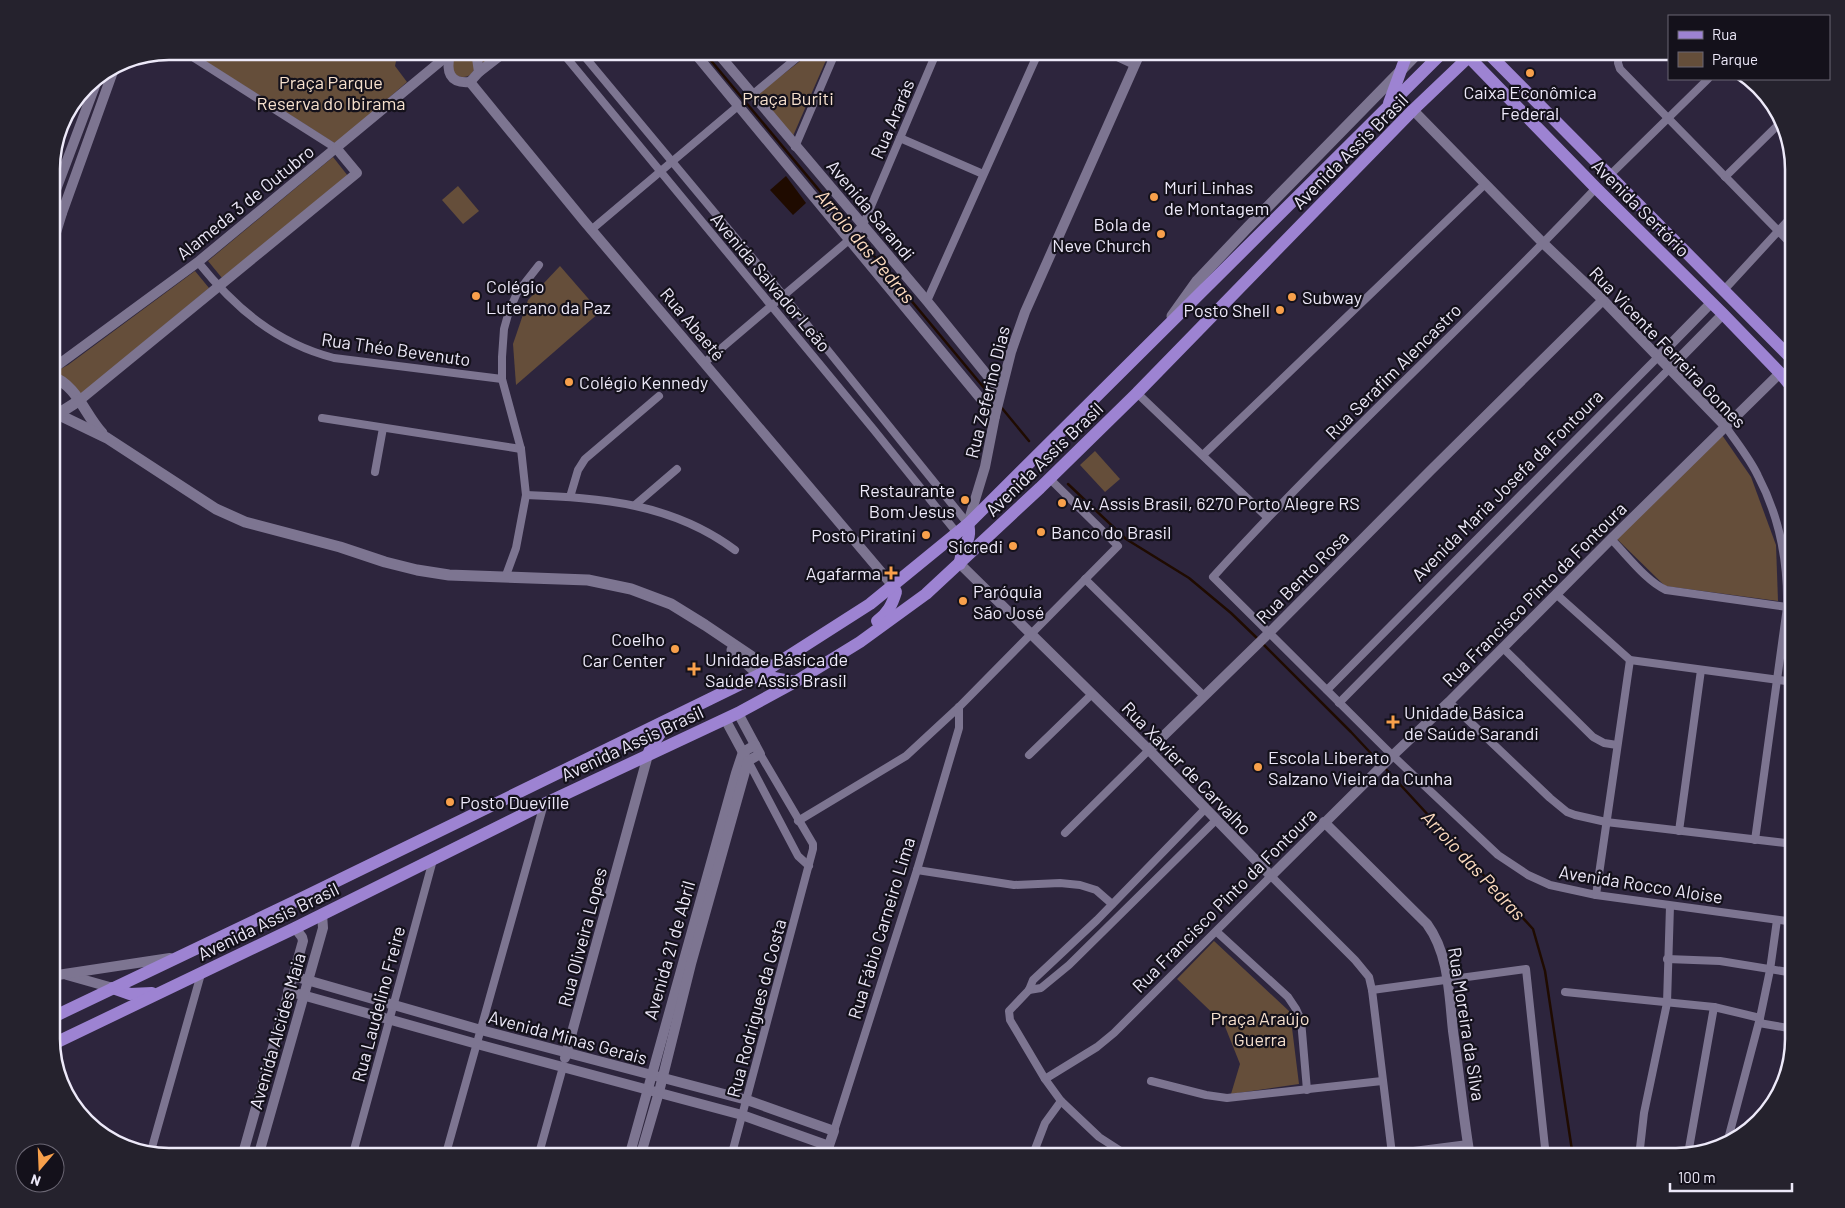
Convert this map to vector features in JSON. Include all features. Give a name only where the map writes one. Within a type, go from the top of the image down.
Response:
[{"type":"main road","points":[[1388,105],[1405,60]]},
{"type":"main road","name":"Avenida Assis Brasil","points":[[1157,336],[1197,281],[1411,60]]},
{"type":"main road","name":"Avenida Assis Brasil","points":[[60,1014],[759,675],[870,604],[968,524],[1435,60]]},
{"type":"main road","name":"Avenida Assis Brasil","points":[[60,1041],[296,928],[544,804],[738,713],[795,682],[860,642],[926,594],[1050,479],[1137,393],[1462,60]]},
{"type":"main road","name":"Avenida Sertório","points":[[1476,60],[1596,188],[1723,314],[1785,379]]},
{"type":"main road","name":"Avenida Sertório","points":[[1495,60],[1785,352]]},
{"type":"main road","points":[[60,381],[80,400],[91,419],[107,438]]},
{"type":"main road","points":[[60,409],[68,397],[65,384]]},
{"type":"main road","points":[[60,410],[80,400]]},
{"type":"main road","points":[[60,412],[107,438],[216,509],[245,522],[418,570],[449,575],[588,580],[610,584],[650,595],[672,604],[757,660],[774,666]]},
{"type":"main road","points":[[960,564],[962,549],[968,542],[971,534],[968,524]]},
{"type":"main road","points":[[860,642],[866,630],[886,615],[896,592],[893,586]]},
{"type":"main road","points":[[705,625],[759,675],[795,682]]},
{"type":"main road","points":[[648,755],[652,745],[671,719]]},
{"type":"main road","points":[[298,900],[322,914]]},
{"type":"main road","points":[[113,988],[130,994],[160,992]]},
{"type":"street","points":[[80,400],[357,173],[337,149],[197,60]]},
{"type":"street","name":"Alameda 3 de Outubro","points":[[60,364],[198,262],[442,60]]},
{"type":"street","points":[[449,60],[447,66],[450,76],[458,82],[470,82],[495,60]]},
{"type":"street","points":[[477,60],[480,72]]},
{"type":"street","name":"Avenida Salvador Leão","points":[[568,60],[957,533]]},
{"type":"street","name":"Avenida Salvador Leão","points":[[588,60],[784,296],[968,524]]},
{"type":"street","name":"Avenida Sarandi","points":[[701,60],[995,413]]},
{"type":"street","name":"Avenida Sarandi","points":[[723,60],[861,227],[926,301],[999,394]]},
{"type":"street","points":[[752,95],[795,60]]},
{"type":"street","points":[[795,146],[832,60]]},
{"type":"street","name":"Rua Ararás","points":[[704,363],[851,238],[861,227],[933,60]]},
{"type":"street","points":[[926,301],[1035,60]]},
{"type":"street","points":[[1123,60],[1134,65]]},
{"type":"street","name":"Rua Zeferino Dias","points":[[968,524],[985,467],[999,394],[1025,312],[1136,60]]},
{"type":"street","points":[[1618,60],[1620,69],[1785,238]]},
{"type":"street","points":[[434,67],[448,71]]},
{"type":"street","points":[[60,204],[111,76]]},
{"type":"street","points":[[1609,176],[1667,117],[1707,80]]},
{"type":"street","name":"Rua Abaeté","points":[[470,82],[591,230],[893,586]]},
{"type":"street","points":[[60,181],[93,91]]},
{"type":"street","points":[[591,230],[738,106]]},
{"type":"street","name":"Rua Vicente Ferreira Gomes","points":[[1413,110],[1484,184],[1603,300],[1726,427],[1758,474],[1774,509],[1785,557]]},
{"type":"street","points":[[1726,177],[1776,127]]},
{"type":"street","points":[[900,138],[983,174]]},
{"type":"street","points":[[1203,455],[1484,184]]},
{"type":"street","name":"Rua Serafim Alencastro","points":[[1213,577],[1267,516],[1544,244],[1596,188]]},
{"type":"street","points":[[1724,290],[1785,224]]},
{"type":"street","name":"Rua Théo Bevenuto","points":[[198,262],[218,287],[267,329],[310,352],[334,358],[502,379]]},
{"type":"street","points":[[506,578],[516,548],[526,495],[521,449],[502,379],[503,338],[509,311],[522,285],[539,265]]},
{"type":"street","name":"Rua Bento Rosa","points":[[1065,833],[1268,634],[1603,300]]},
{"type":"street","name":"Avenida Maria Josefa da Fontoura","points":[[1327,690],[1711,303]]},
{"type":"street","name":"Avenida Maria Josefa da Fontoura","points":[[1339,702],[1723,314]]},
{"type":"street","name":"Rua Francisco Pinto da Fontoura","points":[[1045,1079],[1114,1033],[1324,822],[1449,702],[1611,538],[1780,373]]},
{"type":"street","points":[[1137,393],[1267,516]]},
{"type":"street","points":[[570,497],[578,470],[585,459],[660,396]]},
{"type":"street","points":[[322,418],[521,449]]},
{"type":"street","points":[[874,430],[885,420]]},
{"type":"street","points":[[375,472],[383,428]]},
{"type":"street","points":[[635,505],[677,469]]},
{"type":"street","points":[[798,821],[906,756],[959,707],[1118,546],[1050,479]]},
{"type":"street","points":[[526,495],[570,497],[635,505],[693,524],[735,550]]},
{"type":"street","points":[[1498,518],[1510,530]]},
{"type":"street","points":[[1611,538],[1658,587],[1666,590],[1785,607]]},
{"type":"street","name":"Rua Xavier de Carvalho","points":[[960,564],[1149,750],[1355,960],[1369,977],[1391,1148]]},
{"type":"street","name":"Avenida Rocco Aloise","points":[[1213,577],[1268,634],[1339,702],[1391,757],[1498,855],[1528,875],[1550,885],[1596,896],[1785,921]]},
{"type":"street","points":[[1085,579],[1204,696]]},
{"type":"street","points":[[1556,594],[1630,660],[1785,681]]},
{"type":"street","name":"Rua Vicente Ferreira Gomes","points":[[1756,840],[1785,623]]},
{"type":"street","points":[[1503,648],[1593,737],[1604,743],[1617,745]]},
{"type":"street","points":[[1596,896],[1630,660]]},
{"type":"street","points":[[1679,831],[1701,670]]},
{"type":"street","points":[[1029,755],[1092,694]]},
{"type":"street","points":[[1449,702],[1561,808],[1575,815],[1606,822],[1785,843]]},
{"type":"street","name":"Rua Fábio Carneiro Lima","points":[[828,1148],[917,870],[959,728],[959,707]]},
{"type":"street","points":[[738,713],[757,750],[745,756]]},
{"type":"street","points":[[725,719],[798,856],[809,866]]},
{"type":"street","name":"Rua Rodrigues da Costa","points":[[733,1148],[812,856],[813,844],[757,750]]},
{"type":"street","name":"Rua Oliveira Lopes","points":[[540,1148],[648,755]]},
{"type":"street","name":"Avenida 21 de Abril","points":[[632,1148],[745,756]]},
{"type":"street","points":[[448,1148],[544,804]]},
{"type":"street","points":[[1114,1148],[1099,1137],[1061,1101],[1045,1079],[1008,1014],[1010,1009],[1029,990],[1033,980],[1097,920],[1205,809]]},
{"type":"street","points":[[1029,990],[1041,988],[1069,965],[1216,820]]},
{"type":"street","name":"Rua Moreira da Silva","points":[[1324,822],[1427,924],[1436,936],[1442,950],[1447,980],[1469,1148]]},
{"type":"street","name":"Rua Laudelino Freire","points":[[354,1148],[433,860]]},
{"type":"street","points":[[917,870],[1014,885],[1060,883],[1080,885],[1096,890],[1112,904]]},
{"type":"street","points":[[1640,1148],[1644,1113],[1667,1003],[1670,906]]},
{"type":"street","name":"Avenida Alcides Maia","points":[[261,1148],[323,928],[322,914]]},
{"type":"street","points":[[1097,920],[1106,930]]},
{"type":"street","points":[[1729,1134],[1759,1020],[1770,970],[1777,920]]},
{"type":"street","name":"Avenida Alcides Maia","points":[[244,1148],[303,941],[296,928]]},
{"type":"street","points":[[1216,932],[1288,997],[1296,1009],[1301,1020],[1307,1090]]},
{"type":"street","points":[[1060,956],[1069,965]]},
{"type":"street","points":[[60,975],[181,957]]},
{"type":"street","points":[[1667,959],[1710,960],[1785,972]]},
{"type":"street","name":"Avenida 21 de Abril","points":[[643,1148],[659,1092],[686,963]]},
{"type":"street","points":[[1372,990],[1526,969],[1545,1148]]},
{"type":"street","points":[[64,974],[113,988]]},
{"type":"street","points":[[152,1146],[201,974]]},
{"type":"street","name":"Avenida Minas Gerais","points":[[293,976],[481,1030],[747,1100],[834,1131]]},
{"type":"street","name":"Avenida Minas Gerais","points":[[288,991],[742,1115],[818,1148]]},
{"type":"street","points":[[1565,992],[1601,994],[1714,1007],[1785,1027]]},
{"type":"street","points":[[1689,1147],[1714,1007]]},
{"type":"street","points":[[1151,1081],[1206,1095],[1227,1098],[1382,1081]]},
{"type":"street","points":[[1035,1148],[1045,1123],[1061,1101]]},
{"type":"street","points":[[1438,1148],[1468,1144]]},
{"type":"green space","name":"Praça Parque Reserva do Ibirama","points":[[203,60],[396,60],[395,66],[407,82],[336,144]]},
{"type":"green space","points":[[452,60],[474,60],[474,70],[468,76],[458,76],[452,70]]},
{"type":"green space","points":[[481,60],[490,60],[484,65]]},
{"type":"green space","name":"Praça Buriti","points":[[801,60],[826,60],[793,136],[758,94]]},
{"type":"green space","points":[[333,157],[348,176],[222,278],[208,261]]},
{"type":"green space","points":[[458,186],[479,211],[463,224],[442,200]]},
{"type":"green space","points":[[560,266],[600,312],[516,385],[513,344],[528,300]]},
{"type":"green space","points":[[195,271],[209,288],[80,395],[68,381],[60,376],[60,369]]},
{"type":"green space","points":[[1722,435],[1751,477],[1776,545],[1778,601],[1665,586],[1617,539]]},
{"type":"green space","points":[[1095,451],[1120,479],[1105,492],[1080,465]]},
{"type":"green space","name":"Praça Araújo Guerra","points":[[1214,941],[1290,1012],[1299,1084],[1231,1094],[1240,1064],[1224,1024],[1177,979]]},
{"type":"shaded area","points":[[786,176],[806,203],[793,215],[770,190]]},
{"type":"waterway","name":"Arroio das Pedras","points":[[711,60],[995,401]]},
{"type":"waterway","name":"Arroio das Pedras","points":[[1001,407],[1029,441]]},
{"type":"waterway","name":"Arroio das Pedras","points":[[1068,484],[1126,539],[1189,578],[1231,613],[1259,640]]},
{"type":"waterway","name":"Arroio das Pedras","points":[[1263,644],[1380,763]]},
{"type":"waterway","name":"Arroio das Pedras","points":[[1384,767],[1533,929],[1545,971],[1572,1148]]},
{"type":"place","name":"Caixa Econômica Federal","points":[[1530,73]]},
{"type":"place","name":"Muri Linhas de Montagem","points":[[1154,197]]},
{"type":"place","name":"Bola de Neve Church","points":[[1161,234]]},
{"type":"place","name":"Colégio Luterano da Paz","points":[[476,296]]},
{"type":"place","name":"Subway","points":[[1292,297]]},
{"type":"place","name":"Posto Shell","points":[[1280,310]]},
{"type":"place","name":"Colégio Kennedy","points":[[569,382]]},
{"type":"place","name":"Restaurante Bom Jesus","points":[[965,500]]},
{"type":"place","name":"Av. Assis Brasil, 6270 Porto Alegre RS","points":[[1062,503]]},
{"type":"place","name":"Banco do Brasil","points":[[1041,532]]},
{"type":"place","name":"Posto Piratini","points":[[926,535]]},
{"type":"place","name":"Sicredi","points":[[1013,546]]},
{"type":"place","name":"Agafarma","points":[[891,573]]},
{"type":"place","name":"Paróquia São José","points":[[963,601]]},
{"type":"place","name":"Coelho Car Center","points":[[675,649]]},
{"type":"place","name":"Unidade Básica de Saúde Assis Brasil","points":[[694,669]]},
{"type":"place","name":"Unidade Básica de Saúde Sarandi","points":[[1393,722]]},
{"type":"place","name":"Escola Liberato Salzano Vieira da Cunha","points":[[1258,767]]},
{"type":"place","name":"Posto Dueville","points":[[450,802]]}]
